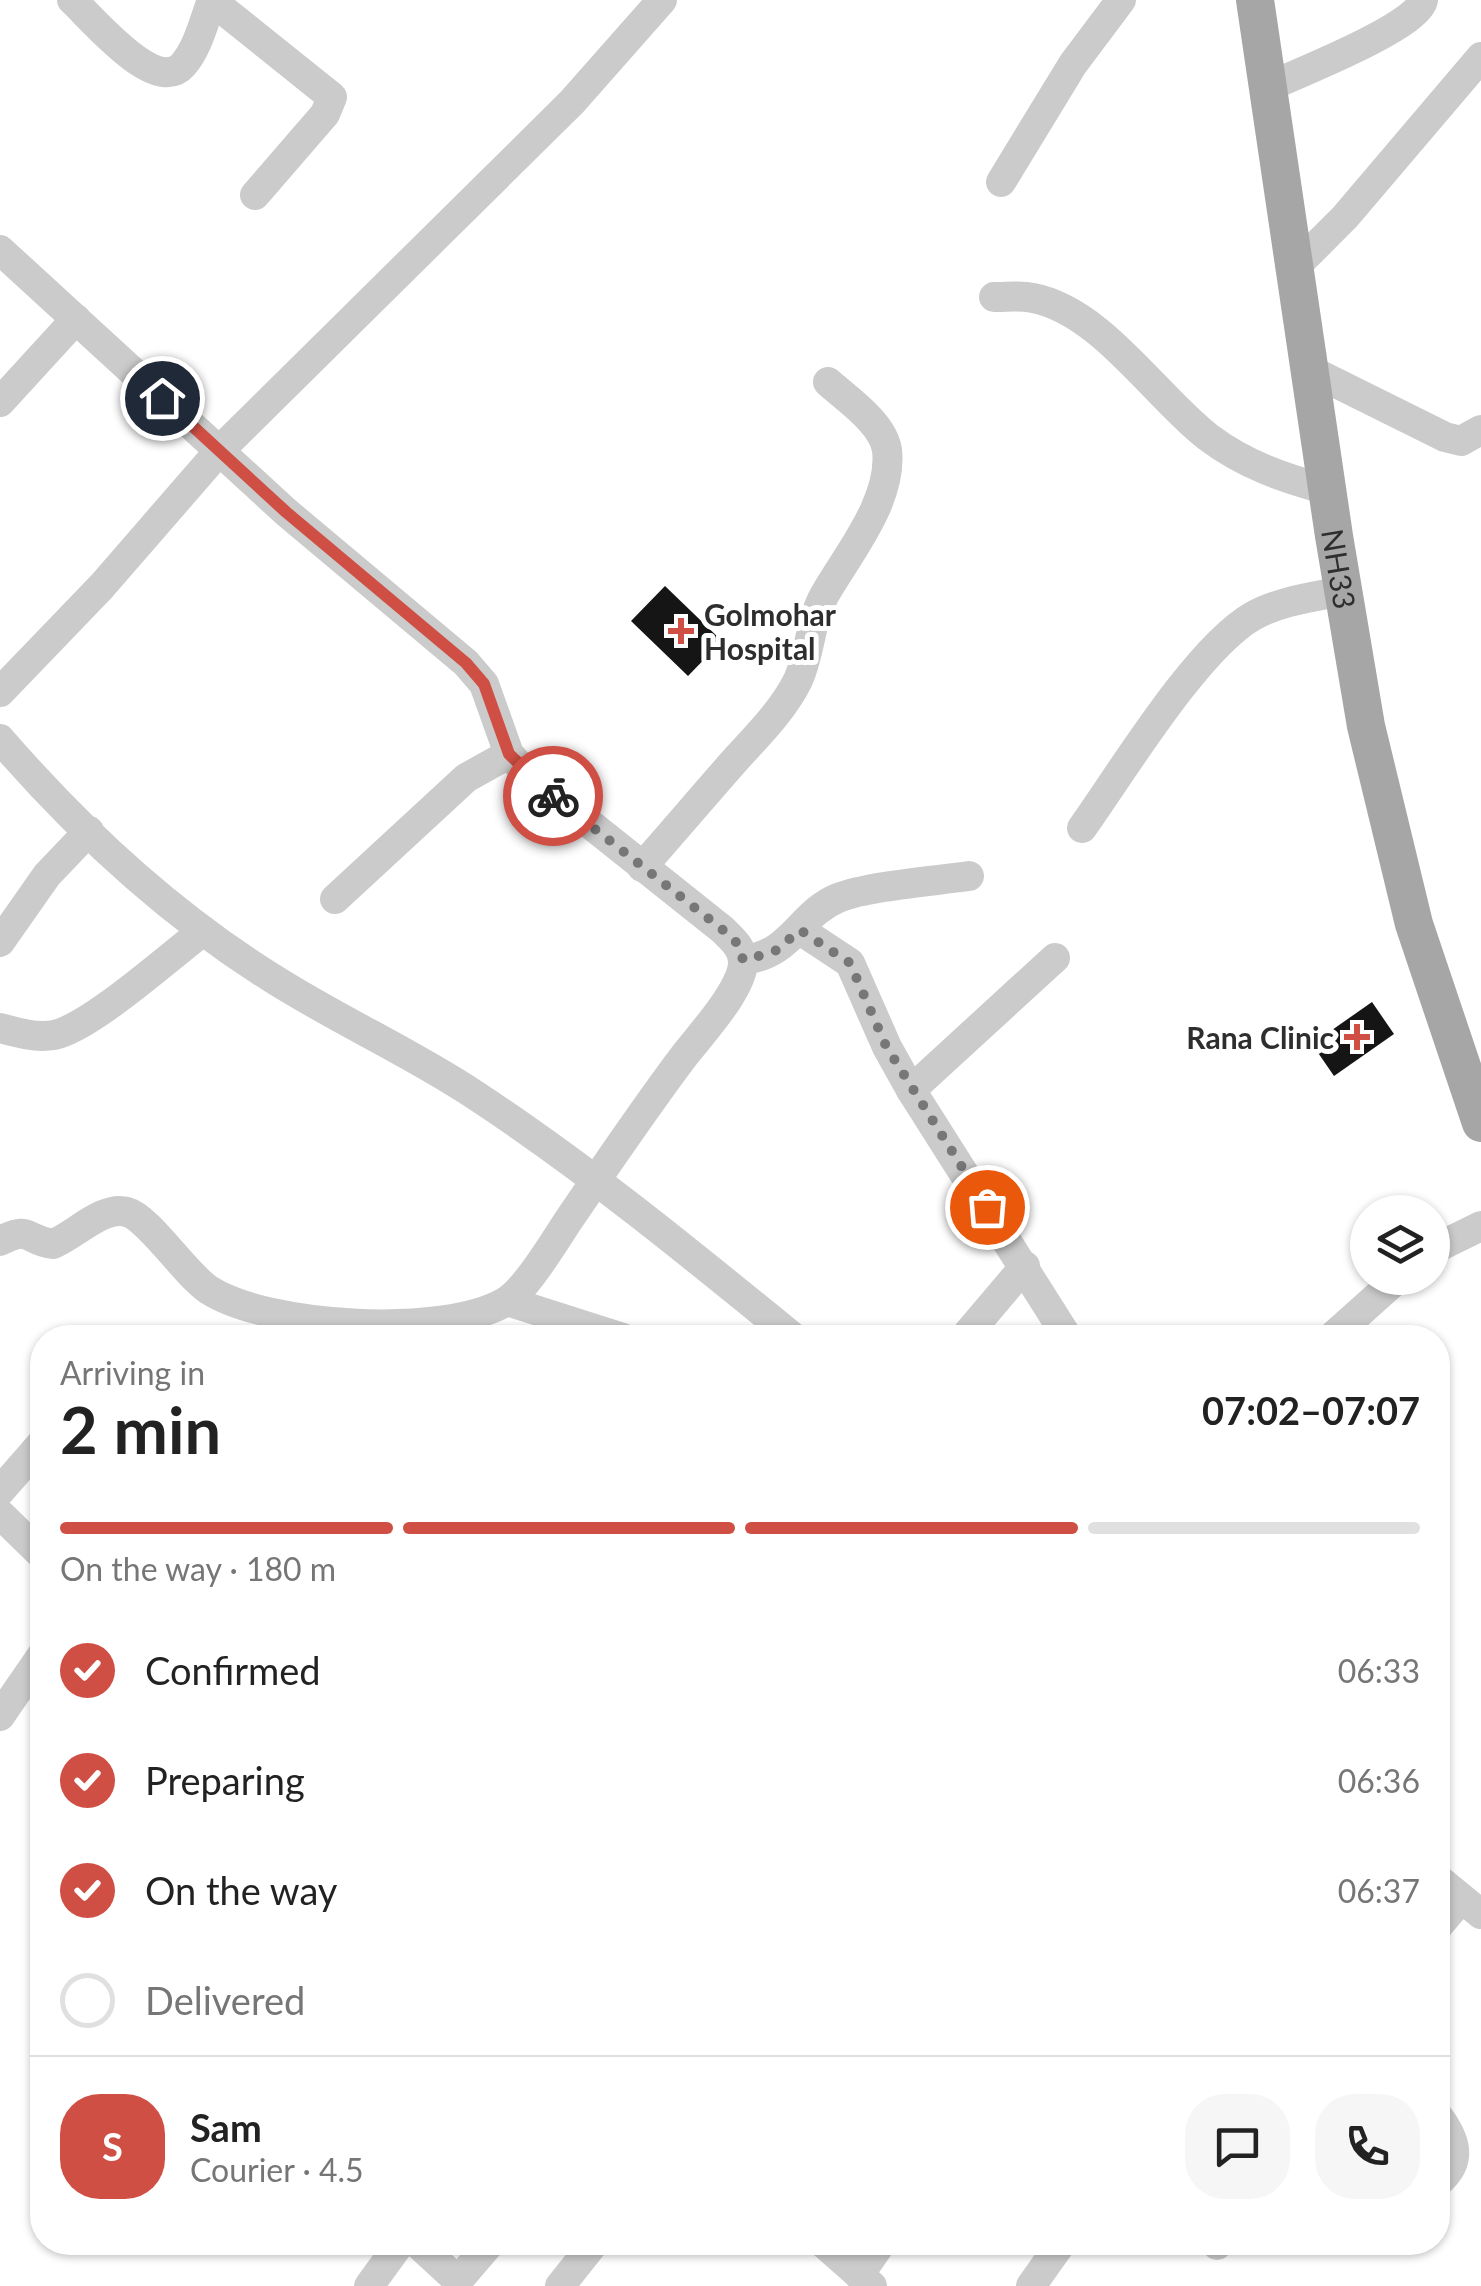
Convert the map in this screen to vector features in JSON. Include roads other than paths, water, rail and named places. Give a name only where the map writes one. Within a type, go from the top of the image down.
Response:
[{"type":"main road","name":"NH33","points":[[1255,0],[1342,591],[1366,726],[1410,906],[1481,1123]]},
{"type":"street","points":[[72,0],[142,66],[163,74],[182,66],[192,52],[211,0],[332,97],[325,114],[255,195]]},
{"type":"street","points":[[0,692],[126,560],[220,450],[572,102],[662,0]]},
{"type":"street","points":[[1002,182],[1073,64],[1120,0]]},
{"type":"street","points":[[1268,87],[1392,30],[1415,16],[1424,0]]},
{"type":"street","points":[[1294,268],[1344,217],[1481,57]]},
{"type":"street","points":[[0,250],[286,512],[466,663],[484,684],[509,754],[564,805],[723,930],[738,944],[743,960],[740,978],[722,1006],[537,1267],[508,1301],[467,1316],[396,1325],[323,1322],[252,1309],[210,1290],[179,1264],[138,1218],[114,1210],[52,1244],[24,1233],[14,1233],[0,1241]]},
{"type":"street","points":[[994,298],[1031,297],[1060,306],[1094,330],[1205,435],[1240,459],[1276,475],[1328,490]]},
{"type":"street","points":[[0,402],[76,319]]},
{"type":"street","points":[[1310,370],[1445,437],[1460,441],[1481,430]]},
{"type":"street","points":[[642,867],[768,722],[796,683],[807,655],[811,625],[824,596],[855,550],[875,509],[887,449],[880,432],[828,382]]},
{"type":"street","points":[[1082,828],[1218,644],[1252,616],[1288,602],[1342,591]]},
{"type":"street","points":[[0,739],[88,830],[203,931],[272,978],[476,1096],[777,1325]]},
{"type":"street","points":[[335,899],[466,778],[509,754]]},
{"type":"street","points":[[0,942],[28,898],[88,830]]},
{"type":"street","points":[[743,960],[774,952],[819,910],[839,898],[968,876]]},
{"type":"street","points":[[800,930],[850,963],[886,1046],[911,1090],[1060,1325]]},
{"type":"street","points":[[0,1028],[28,1036],[56,1035],[84,1023],[203,931]]},
{"type":"street","points":[[911,1090],[1055,958]]},
{"type":"street","points":[[1450,1241],[1481,1226]]},
{"type":"street","points":[[975,1325],[1024,1266]]},
{"type":"street","points":[[1346,1325],[1379,1295]]},
{"type":"street","points":[[508,1301],[583,1325]]},
{"type":"street","points":[[0,1491],[30,1457]]},
{"type":"street","points":[[0,1514],[30,1543]]},
{"type":"street","points":[[0,1716],[30,1672]]},
{"type":"street","points":[[1450,1889],[1471,1906]]},
{"type":"street","points":[[1450,2133],[1456,2152],[1450,2169]]},
{"type":"street","points":[[369,2286],[392,2255]]},
{"type":"street","points":[[430,2255],[454,2278],[461,2277],[479,2255]]},
{"type":"street","points":[[560,2286],[585,2255]]},
{"type":"street","points":[[837,2255],[868,2283],[878,2255]]},
{"type":"street","points":[[1031,2286],[1053,2255]]},
{"type":"place","name":"Golmohar Hospital","points":[[681,631]]},
{"type":"place","name":"Rana Clinic","points":[[1357,1037]]}]
